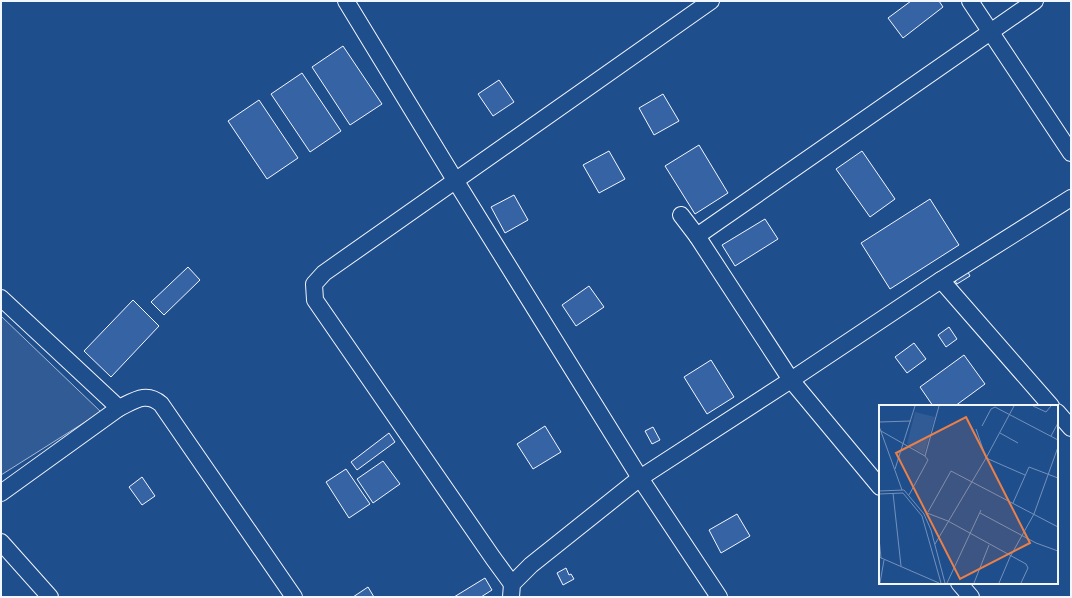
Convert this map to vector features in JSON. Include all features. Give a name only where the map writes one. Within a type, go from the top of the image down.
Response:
[{"type":"street","points":[[332,1],[348,2],[455,180],[640,478],[719,597]]},
{"type":"street","points":[[711,1],[324,273],[314,284],[315,300],[493,558],[512,590],[531,565],[640,478],[792,380],[940,280],[1071,198]]},
{"type":"street","points":[[970,1],[1071,152]]},
{"type":"street","points":[[697,236],[1035,1]]},
{"type":"street","points":[[681,215],[697,236],[792,380],[879,486]]},
{"type":"street","points":[[940,280],[1050,405]]},
{"type":"street","points":[[1,298],[119,408]]},
{"type":"street","points":[[1,492],[119,408],[135,400],[150,397],[160,404],[294,597]]},
{"type":"street","points":[[1058,413],[1071,428]]},
{"type":"street","points":[[1,542],[50,597]]},
{"type":"street","points":[[960,584],[971,597]]},
{"type":"shaded area","points":[[1,316],[101,412],[1,475]]},
{"type":"building","points":[[911,1],[939,1],[943,7],[903,38],[888,18]]},
{"type":"building","points":[[343,46],[382,104],[350,125],[312,67]]},
{"type":"building","points":[[302,73],[341,131],[310,152],[271,94]]},
{"type":"building","points":[[499,80],[514,102],[493,116],[478,94]]},
{"type":"building","points":[[663,94],[679,121],[654,135],[639,108]]},
{"type":"building","points":[[259,100],[298,158],[267,179],[228,121]]},
{"type":"building","points":[[699,145],[728,193],[695,214],[665,166]]},
{"type":"building","points":[[609,151],[625,179],[599,193],[583,165]]},
{"type":"building","points":[[862,151],[895,199],[870,217],[836,169]]},
{"type":"building","points":[[514,195],[528,220],[505,233],[491,207]]},
{"type":"building","points":[[930,199],[959,245],[890,289],[861,243]]},
{"type":"building","points":[[765,219],[778,239],[735,266],[722,245]]},
{"type":"building","points":[[965,266],[970,276],[957,284],[951,274]]},
{"type":"building","points":[[188,267],[200,280],[164,315],[151,302]]},
{"type":"building","points":[[589,286],[604,307],[576,326],[562,305]]},
{"type":"building","points":[[133,300],[159,326],[111,377],[84,351]]},
{"type":"building","points":[[949,327],[957,339],[946,347],[938,335]]},
{"type":"building","points":[[914,343],[926,359],[907,373],[895,357]]},
{"type":"building","points":[[964,355],[985,384],[956,405],[932,405],[920,387]]},
{"type":"building","points":[[711,360],[734,397],[707,414],[684,377]]},
{"type":"building","points":[[545,426],[561,452],[533,469],[517,444]]},
{"type":"building","points":[[653,427],[660,440],[652,444],[645,431]]},
{"type":"building","points":[[389,433],[395,442],[357,470],[351,462]]},
{"type":"building","points":[[383,461],[400,484],[373,503],[357,479]]},
{"type":"building","points":[[346,469],[370,504],[349,518],[326,482]]},
{"type":"building","points":[[142,477],[155,496],[142,505],[129,487]]},
{"type":"building","points":[[737,514],[750,536],[721,553],[709,530]]},
{"type":"building","points":[[566,568],[569,575],[571,574],[574,579],[563,585],[557,573]]},
{"type":"building","points":[[485,578],[492,590],[481,597],[454,597]]},
{"type":"building","points":[[368,587],[374,597],[353,597]]}]
